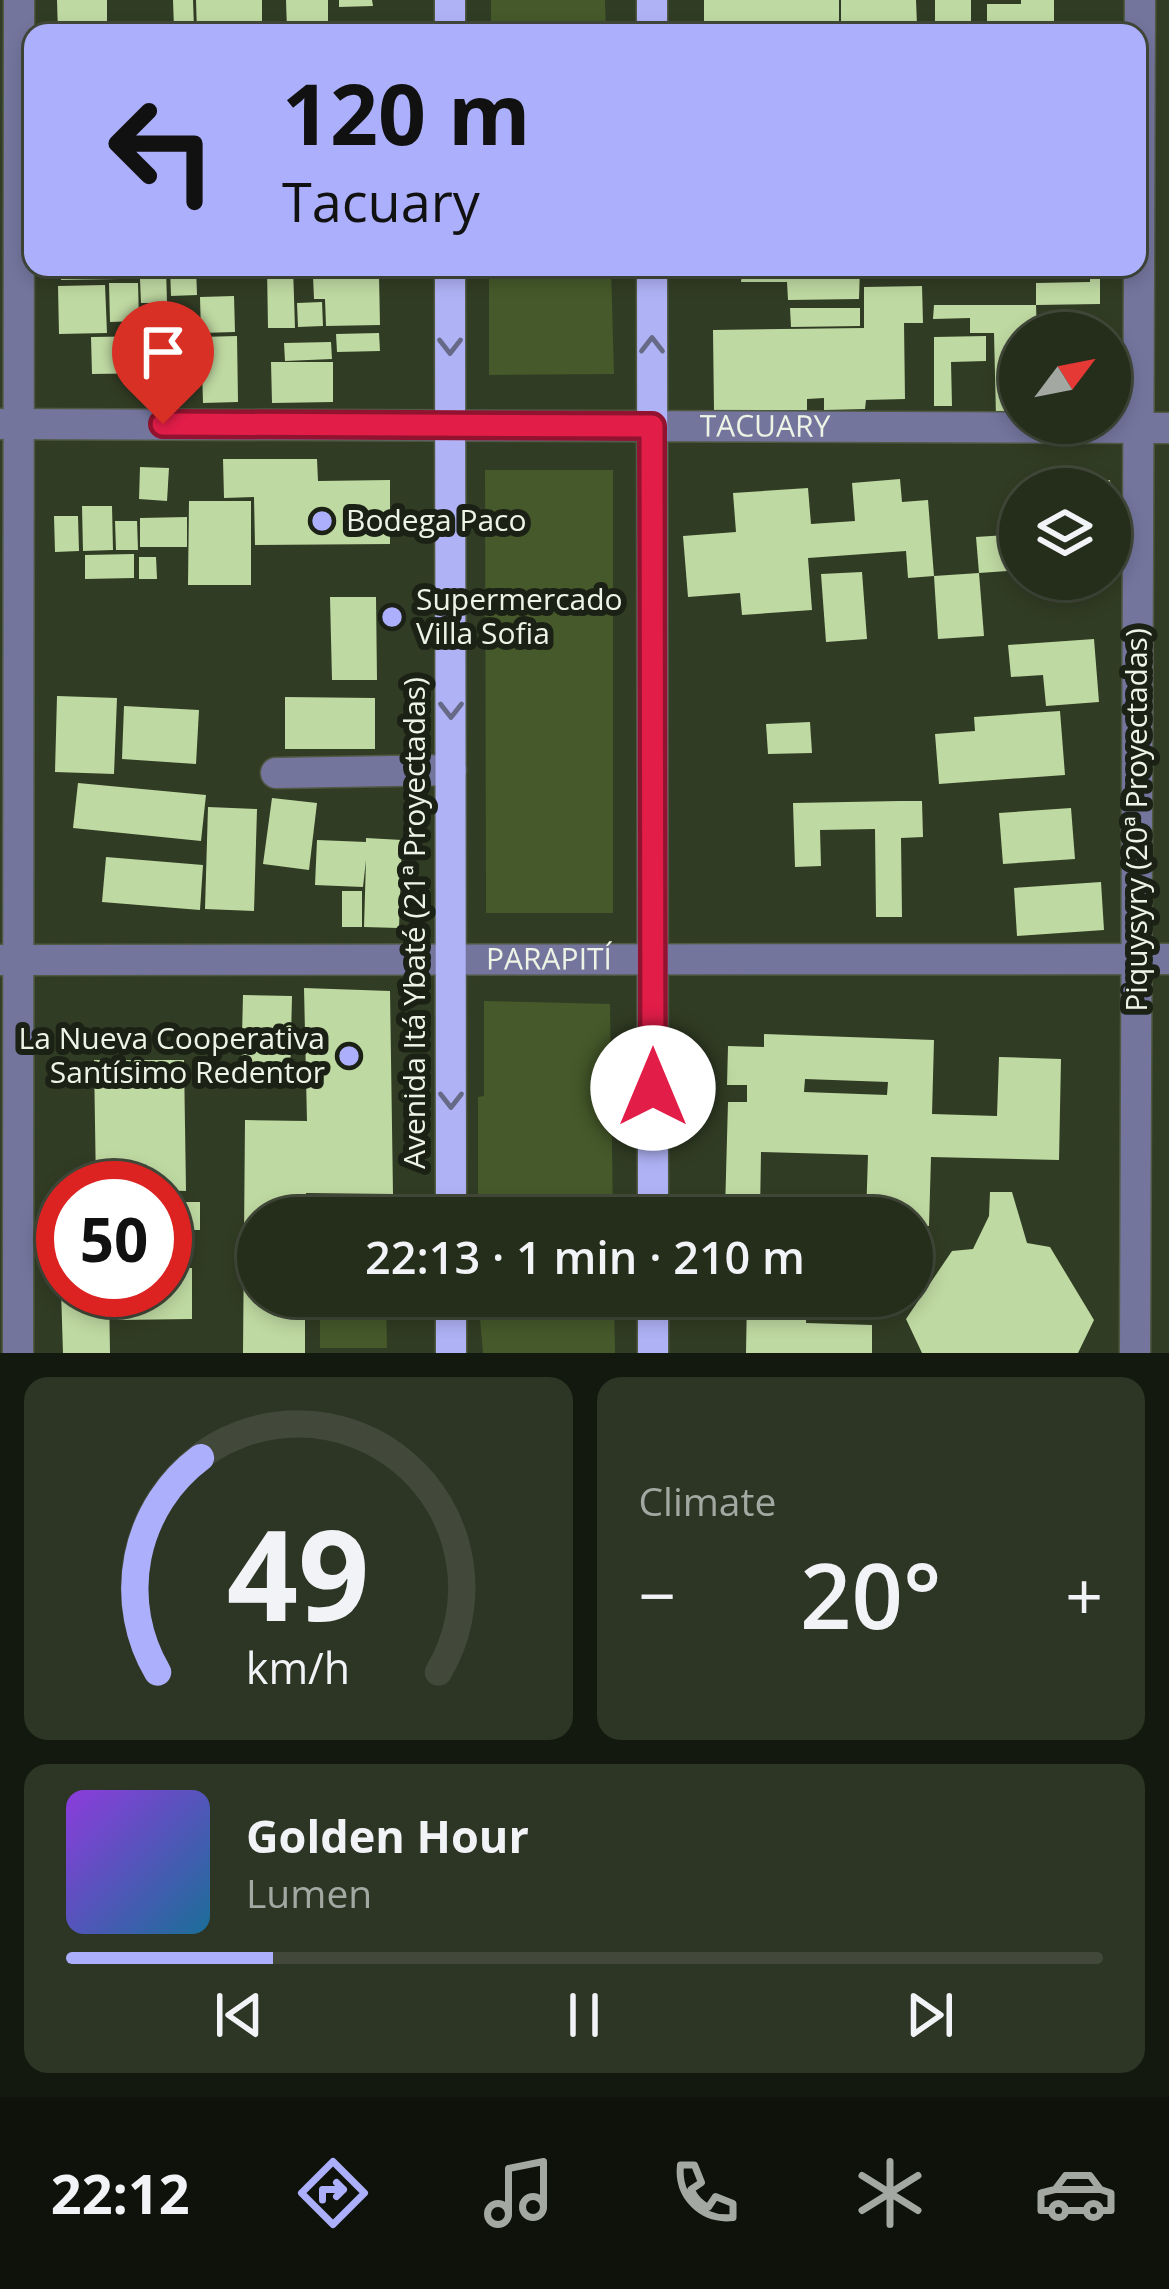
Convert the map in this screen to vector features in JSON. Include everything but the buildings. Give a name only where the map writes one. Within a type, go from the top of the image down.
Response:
[{"type":"main road","name":"Avenida Itá Ybaté (21ª Proyectadas)","points":[[450,276],[451,1197]]},
{"type":"main road","points":[[652,276],[653,1197]]},
{"type":"main road","points":[[451,1317],[451,1353]]},
{"type":"main road","points":[[653,1317],[653,1353]]},
{"type":"street","points":[[18,1353],[9,960],[9,424],[20,0]]},
{"type":"street","name":"Piquysyry (20ª Proyectadas)","points":[[1135,1353],[1137,959],[1154,428],[1146,183]]},
{"type":"street","name":"TACUARY","points":[[9,424],[1154,428]]},
{"type":"street","points":[[276,773],[451,770]]},
{"type":"street","name":"PARAPITÍ","points":[[9,960],[1169,959]]},
{"type":"green space","points":[[491,0],[605,0],[606,24],[491,24]]},
{"type":"green space","points":[[489,276],[611,276],[614,374],[489,375]]},
{"type":"green space","points":[[485,470],[613,470],[613,913],[486,913]]},
{"type":"green space","points":[[484,1001],[610,1004],[613,1197],[478,1197],[478,1097],[484,1096]]},
{"type":"green space","points":[[320,1317],[386,1317],[387,1348],[320,1348]]},
{"type":"green space","points":[[480,1317],[614,1317],[615,1353],[483,1353]]},
{"type":"place","name":"Bodega Paco","points":[[322,521]]},
{"type":"place","name":"Supermercado Villa Sofia","points":[[392,617]]},
{"type":"place","name":"La Nueva Cooperativa Santísimo Redentor","points":[[349,1056]]},
{"type":"route","points":[[163,424],[652,426],[653,1088]]}]
